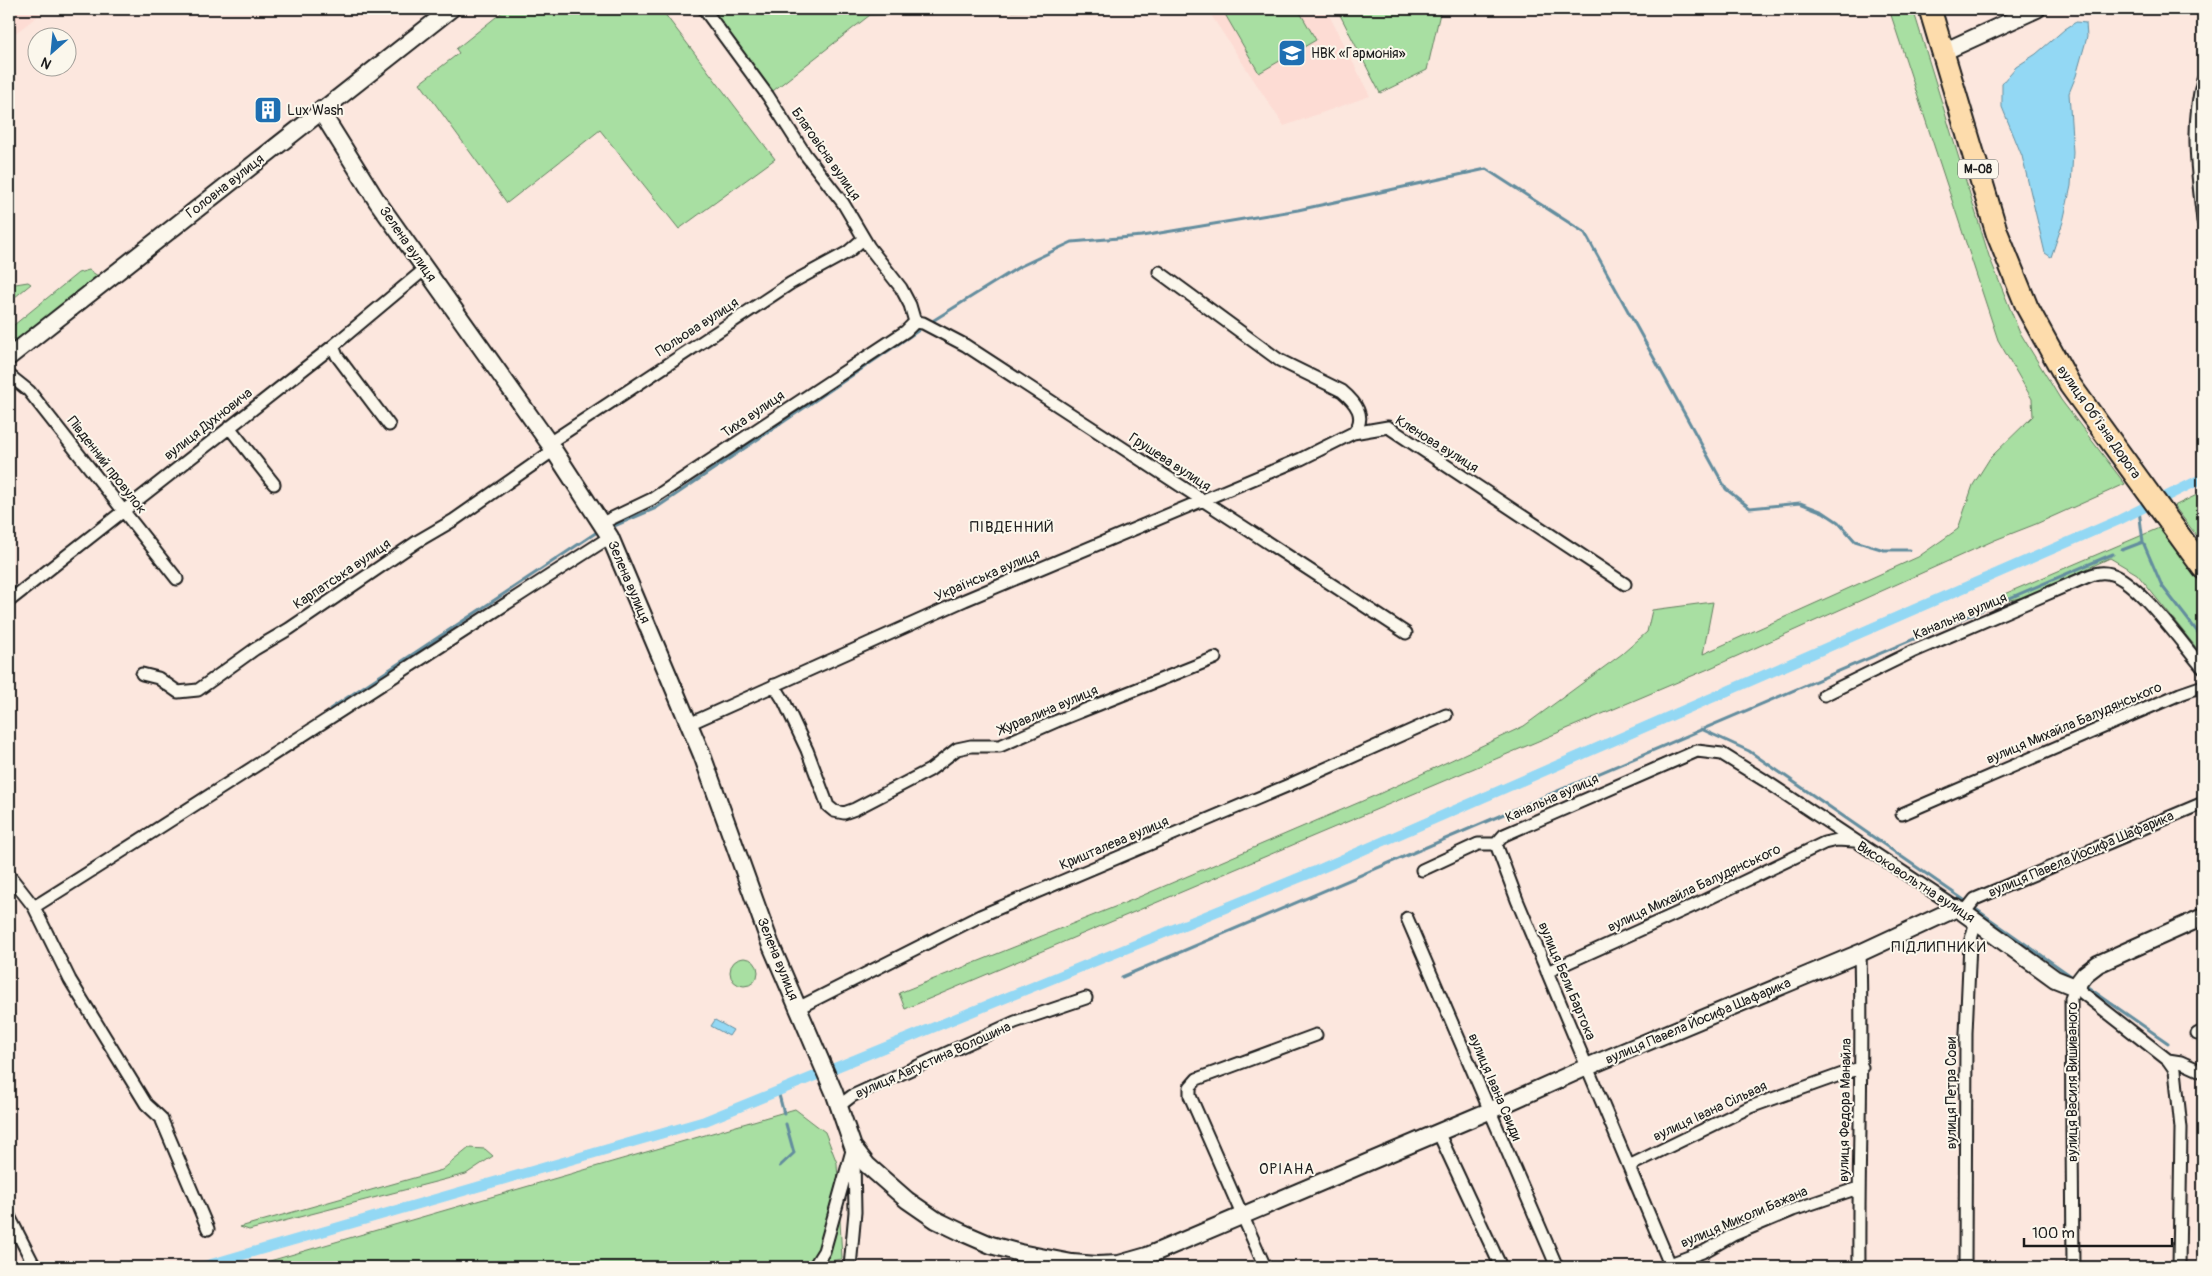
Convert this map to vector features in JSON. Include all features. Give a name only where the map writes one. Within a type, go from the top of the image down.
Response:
[{"type":"highway","name":"вулиця Обʼїзна Дорога","points":[[1930,9],[1998,233],[2024,300],[2070,385],[2203,568]]},
{"type":"street","name":"Благовісна вулиця","points":[[704,9],[768,96],[805,154],[843,203],[864,239],[901,288],[910,305],[915,322]]},
{"type":"street","points":[[1943,52],[2037,9]]},
{"type":"street","name":"Головна вулиця","points":[[9,357],[446,12]]},
{"type":"street","points":[[2203,80],[2196,118],[2203,221]]},
{"type":"street","name":"Зелена вулиця","points":[[320,110],[377,201],[552,446],[606,530],[689,724],[719,800],[770,943],[836,1099]]},
{"type":"street","name":"Польова вулиця","points":[[552,446],[791,283],[848,252],[864,239]]},
{"type":"street","name":"вулиця Духновича","points":[[9,601],[333,346],[425,269]]},
{"type":"street","points":[[1159,272],[1273,356],[1293,368],[1342,391],[1359,410],[1360,420],[1358,428],[1353,433]]},
{"type":"street","name":"Грушева вулиця","points":[[915,322],[923,323],[965,345],[1406,633]]},
{"type":"street","name":"Тиха вулиця","points":[[34,907],[251,771],[652,499],[906,331],[915,322]]},
{"type":"street","points":[[333,346],[337,356],[389,425]]},
{"type":"street","name":"Південний провулок","points":[[9,375],[30,391],[178,579]]},
{"type":"street","points":[[229,427],[274,484]]},
{"type":"street","name":"Кленова вулиця","points":[[1353,433],[1388,427],[1625,584]]},
{"type":"street","name":"Українська вулиця","points":[[689,724],[964,600],[1301,459],[1353,433]]},
{"type":"street","name":"Карпатська вулиця","points":[[142,674],[158,678],[178,692],[198,690],[255,649],[289,629],[368,574],[454,520],[552,446]]},
{"type":"street","name":"Канальна вулиця","points":[[1824,696],[1912,652],[2095,573],[2120,577],[2140,594],[2203,668]]},
{"type":"street","name":"Журавлина вулиця","points":[[774,685],[807,750],[828,806],[834,811],[844,813],[867,805],[930,770],[957,749],[971,746],[1000,746],[1057,721],[1215,658]]},
{"type":"street","name":"вулиця Михайла Балудянського","points":[[1902,814],[2180,694],[2203,686]]},
{"type":"street","name":"Кришталева вулиця","points":[[798,1008],[980,916],[1289,786],[1446,715]]},
{"type":"street","name":"Канальна вулиця","points":[[1422,870],[1478,844],[1496,844],[1504,835],[1697,751]]},
{"type":"street","name":"Високовольтна вулиця","points":[[1697,751],[1722,754],[1764,780],[1966,914],[2055,979],[2075,987],[2168,1060],[2181,1062],[2203,1072]]},
{"type":"street","name":"вулиця Павела Йосифа Шафарика","points":[[1438,1132],[1587,1067],[1860,953],[1966,914],[1975,899],[2203,803]]},
{"type":"street","name":"вулиця Михайла Балудянського","points":[[1547,972],[1693,906],[1824,843],[1838,840],[1855,841]]},
{"type":"street","name":"вулиця Бели Бартока","points":[[1496,844],[1547,972],[1670,1266]]},
{"type":"street","points":[[9,875],[34,907],[75,988],[146,1104],[161,1118],[208,1229]]},
{"type":"street","name":"вулиця Петра Сови","points":[[1965,1267],[1966,1033],[1970,936],[1966,914]]},
{"type":"street","name":"вулиця Василя Вишиваного","points":[[2073,1267],[2071,998],[2075,987],[2085,974],[2098,964],[2203,917]]},
{"type":"street","name":"вулиця Івана Свиди","points":[[1407,918],[1557,1267]]},
{"type":"street","name":"вулиця Федора Манайла","points":[[1859,1267],[1858,1188],[1862,1067],[1860,953]]},
{"type":"street","name":"вулиця Августина Волошина","points":[[1086,998],[1015,1022],[852,1096],[836,1099],[853,1148],[867,1165],[922,1211],[936,1220],[992,1245],[1046,1263],[1119,1264],[1147,1256],[1243,1217],[1438,1132]]},
{"type":"street","points":[[1265,1267],[1190,1096],[1190,1087],[1197,1079],[1316,1035]]},
{"type":"street","points":[[2168,1060],[2176,1070],[2182,1128],[2179,1267]]},
{"type":"street","name":"вулиця Івана Сільвая","points":[[1629,1166],[1750,1107],[1862,1067]]},
{"type":"street","points":[[1438,1132],[1501,1267]]},
{"type":"street","points":[[814,1267],[824,1252],[853,1148]]},
{"type":"street","points":[[850,1267],[855,1212],[853,1148]]},
{"type":"street","name":"вулиця Миколи Бажана","points":[[1670,1266],[1706,1251],[1733,1235],[1793,1210],[1858,1188]]},
{"type":"street","points":[[9,1216],[35,1267]]},
{"type":"shaded area","points":[[9,9],[47,9],[9,38]]},
{"type":"shaded area","name":"НВК «Гармонія»","points":[[1207,9],[1326,9],[1370,96],[1284,126]]},
{"type":"green space","points":[[506,9],[661,9],[775,159],[679,229],[600,130],[507,203],[420,83],[459,53],[456,49]]},
{"type":"green space","points":[[710,9],[1092,9],[870,15],[769,94]]},
{"type":"green space","points":[[1222,9],[1298,9],[1316,40],[1259,73]]},
{"type":"green space","points":[[1337,9],[1448,9],[1440,13],[1427,70],[1380,93]]},
{"type":"green space","points":[[1889,9],[1913,9],[1989,256],[2019,331],[2061,400],[2125,484],[2036,524],[1995,540],[1706,670],[905,1009],[899,993],[1132,900],[1381,793],[1524,726],[1622,654],[1647,632],[1652,610],[1713,602],[1703,654],[1918,557],[1958,529],[1973,485],[1990,458],[2033,416],[2032,399],[1998,340]]},
{"type":"green space","points":[[89,270],[98,276],[9,347],[9,329],[78,273]]},
{"type":"green space","points":[[28,282],[31,284],[9,302],[9,285]]},
{"type":"green space","points":[[2203,492],[2203,544],[2174,506]]},
{"type":"green space","points":[[2159,528],[2203,587],[2203,656],[2137,574],[2110,558],[2028,596],[1998,603],[2002,595]]},
{"type":"green space","points":[[744,958],[754,962],[758,972],[754,982],[744,986],[734,982],[730,972],[734,962]]},
{"type":"green space","points":[[795,1109],[825,1132],[837,1163],[842,1259],[804,1265],[804,1267],[249,1267]]},
{"type":"green space","points":[[469,1148],[485,1149],[493,1156],[466,1174],[249,1230],[240,1227],[442,1170]]},
{"type":"water","points":[[2076,22],[2086,23],[2087,37],[2069,93],[2073,152],[2071,186],[2063,222],[2051,257],[2045,253],[2022,156],[2002,107],[2002,83],[2016,67],[2036,54]]},
{"type":"water","points":[[715,1020],[733,1030],[729,1036],[711,1026]]},
{"type":"waterway","points":[[934,320],[1019,267],[1072,242],[1142,236],[1298,210],[1486,169],[1585,233],[1726,489],[1750,508],[1800,503],[1823,512],[1838,522],[1855,541],[1884,550],[1910,550]]},
{"type":"waterway","points":[[614,526],[656,508],[919,330]]},
{"type":"waterway","points":[[201,1267],[705,1121],[1313,872],[2119,520],[2203,478]]},
{"type":"waterway","points":[[2139,510],[2143,542],[2162,586],[2203,639]]},
{"type":"waterway","points":[[330,709],[597,532]]},
{"type":"waterway","points":[[2122,550],[2143,542]]},
{"type":"waterway","points":[[1122,977],[2113,554]]},
{"type":"waterway","points":[[1701,729],[1749,751],[1964,900]]},
{"type":"waterway","points":[[1977,910],[2071,976]]},
{"type":"waterway","points":[[2086,986],[2168,1043]]},
{"type":"waterway","points":[[778,1091],[784,1114]]},
{"type":"waterway","points":[[780,1166],[794,1153],[786,1124]]},
{"type":"place","name":"НВК «Гармонія»","points":[[1292,53]]},
{"type":"place","name":"Lux Wash","points":[[268,110]]},
{"type":"district","name":"ПІВДЕННИЙ","points":[[1012,527]]},
{"type":"district","name":"ПІДЛИПНИКИ","points":[[1939,947]]},
{"type":"district","name":"ОРІАНА","points":[[1287,1169]]}]
